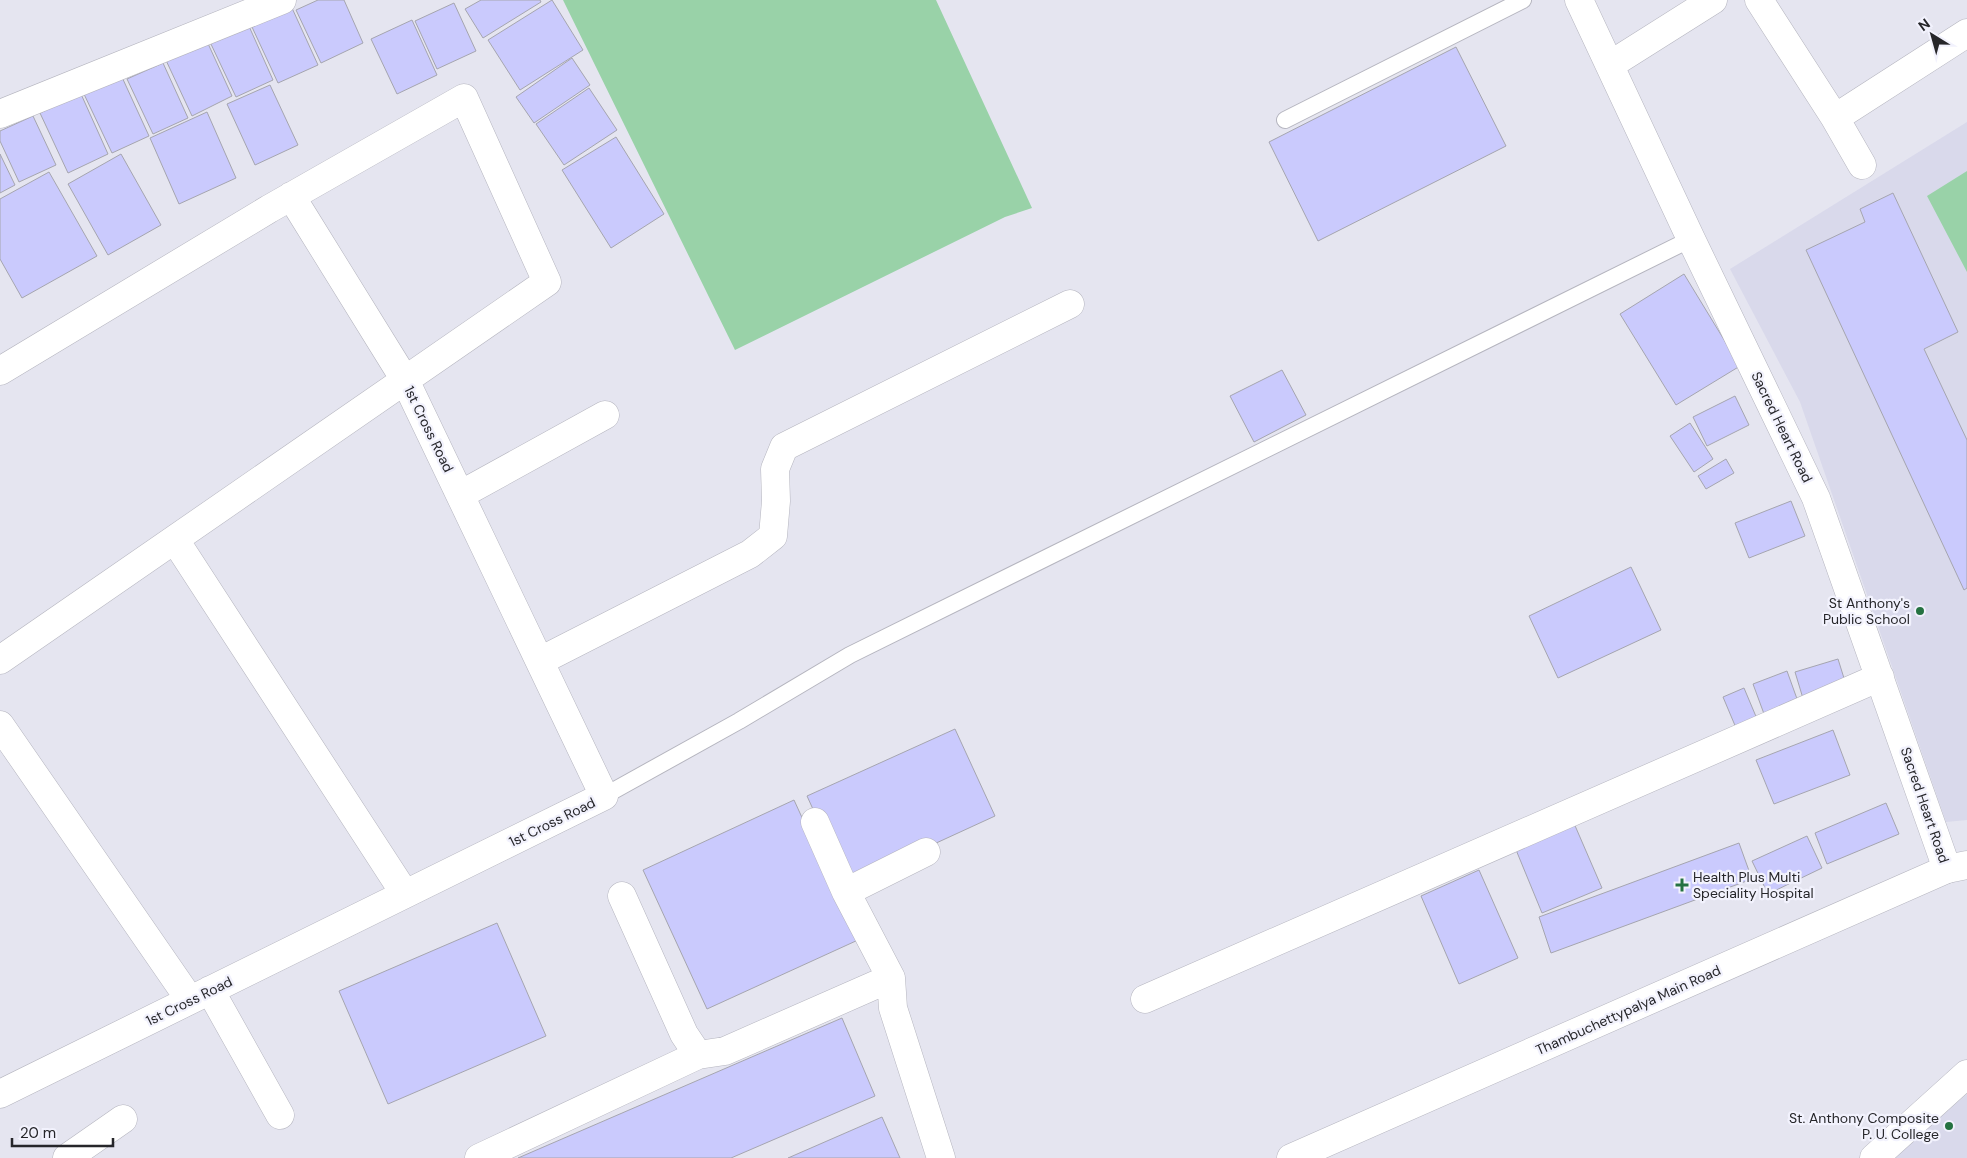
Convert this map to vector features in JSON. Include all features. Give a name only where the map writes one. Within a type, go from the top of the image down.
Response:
[{"type":"street","points":[[0,114],[282,0]]},
{"type":"street","name":"Sacred Heart Road","points":[[1579,0],[1691,239],[1816,498],[1880,677],[1957,867]]},
{"type":"street","points":[[1610,65],[1713,0]]},
{"type":"street","points":[[1759,0],[1835,118],[1862,165]]},
{"type":"street","points":[[1835,118],[1967,33]]},
{"type":"street","points":[[0,371],[292,196],[464,98],[547,282],[0,660]]},
{"type":"street","name":"1st Cross Road","points":[[0,1094],[604,796],[405,380],[292,196]]},
{"type":"street","points":[[540,661],[750,554],[773,536],[776,501],[775,469],[784,446],[1070,304]]},
{"type":"street","points":[[460,495],[605,415]]},
{"type":"street","points":[[175,540],[405,894]]},
{"type":"street","points":[[1145,999],[1880,677]]},
{"type":"street","points":[[0,725],[200,995],[280,1116]]},
{"type":"street","points":[[815,822],[846,892],[891,978],[893,1008],[941,1158]]},
{"type":"street","points":[[846,892],[926,852]]},
{"type":"street","name":"Thambuchettypalya Main Road","points":[[1291,1158],[1957,867]]},
{"type":"street","points":[[622,896],[684,1034],[698,1055]]},
{"type":"street","points":[[480,1158],[698,1055],[725,1051],[891,978]]},
{"type":"street","points":[[1874,1158],[1967,1074]]},
{"type":"street","points":[[67,1158],[123,1119]]},
{"type":"lane","points":[[1285,120],[1523,0]]},
{"type":"lane","points":[[604,796],[739,721],[850,655],[1691,239]]},
{"type":"shaded area","name":"St Anthony's Public School","points":[[1967,122],[1967,820],[1946,822],[1800,402],[1730,269]]},
{"type":"shaded area","name":"St. Anthony Composite P. U. College","points":[[1967,1094],[1967,1158],[1894,1158]]},
{"type":"green space","points":[[563,0],[936,0],[1032,208],[1005,217],[735,350]]},
{"type":"green space","points":[[1967,171],[1967,272],[1927,196]]},
{"type":"building","points":[[318,0],[344,0],[363,43],[321,63],[296,10]]},
{"type":"building","points":[[481,0],[540,0],[541,2],[483,38],[465,9]]},
{"type":"building","points":[[552,0],[583,50],[520,90],[488,40]]},
{"type":"building","points":[[454,3],[476,51],[437,69],[415,21]]},
{"type":"building","points":[[292,8],[318,65],[278,83],[252,27]]},
{"type":"building","points":[[412,20],[437,75],[397,94],[371,39]]},
{"type":"building","points":[[248,24],[273,80],[236,97],[210,42]]},
{"type":"building","points":[[205,37],[232,96],[192,116],[164,56]]},
{"type":"building","points":[[1456,47],[1506,146],[1318,241],[1269,142]]},
{"type":"building","points":[[572,58],[590,85],[534,123],[516,97]]},
{"type":"building","points":[[163,63],[188,118],[153,134],[127,79]]},
{"type":"building","points":[[121,75],[149,136],[112,153],[83,92]]},
{"type":"building","points":[[270,85],[298,145],[255,165],[227,104]]},
{"type":"building","points":[[589,88],[617,130],[564,165],[536,124]]},
{"type":"building","points":[[81,94],[108,154],[68,173],[40,113]]},
{"type":"building","points":[[207,112],[236,178],[179,204],[150,138]]},
{"type":"building","points":[[33,116],[56,165],[19,182],[0,141],[0,131]]},
{"type":"building","points":[[616,137],[664,214],[611,248],[562,170]]},
{"type":"building","points":[[0,154],[15,185],[0,193]]},
{"type":"building","points":[[121,154],[161,225],[108,255],[68,184]]},
{"type":"building","points":[[49,172],[97,256],[22,298],[0,259],[0,199]]},
{"type":"building","points":[[1893,193],[1958,332],[1924,349],[1967,440],[1967,588],[1964,590],[1806,250],[1865,222],[1860,209]]},
{"type":"building","points":[[1684,274],[1740,366],[1676,405],[1620,314]]},
{"type":"building","points":[[1282,370],[1306,415],[1254,442],[1230,396]]},
{"type":"building","points":[[1735,396],[1749,425],[1707,446],[1693,417]]},
{"type":"building","points":[[1690,423],[1713,459],[1694,472],[1670,436]]},
{"type":"building","points":[[1726,459],[1734,473],[1706,489],[1698,476]]},
{"type":"building","points":[[1791,501],[1805,536],[1749,558],[1735,523]]},
{"type":"building","points":[[1631,567],[1661,630],[1558,678],[1529,616]]},
{"type":"building","points":[[1838,659],[1848,691],[1805,705],[1795,672]]},
{"type":"building","points":[[1787,671],[1801,710],[1767,722],[1753,684]]},
{"type":"building","points":[[1744,688],[1760,726],[1739,735],[1723,697]]},
{"type":"building","points":[[955,729],[995,816],[847,884],[807,796]]},
{"type":"building","points":[[1833,730],[1850,775],[1774,804],[1756,760]]},
{"type":"building","points":[[794,800],[858,940],[707,1009],[643,870]]},
{"type":"building","points":[[1886,803],[1899,834],[1827,864],[1815,833]]},
{"type":"building","points":[[1573,821],[1602,888],[1542,913],[1514,845]]},
{"type":"building","points":[[1807,836],[1822,868],[1768,894],[1752,861]]},
{"type":"building","points":[[1739,843],[1752,879],[1551,953],[1539,917]]},
{"type":"building","points":[[1479,870],[1518,958],[1459,984],[1421,896]]},
{"type":"building","points":[[497,923],[546,1036],[388,1104],[339,991]]},
{"type":"building","points":[[842,1018],[875,1096],[731,1158],[518,1158]]},
{"type":"building","points":[[882,1117],[900,1158],[788,1158]]},
{"type":"place","name":"St Anthony's Public School","points":[[1920,611]]},
{"type":"place","name":"Health Plus Multi Speciality Hospital","points":[[1682,885]]},
{"type":"place","name":"St. Anthony Composite P. U. College","points":[[1949,1126]]}]
